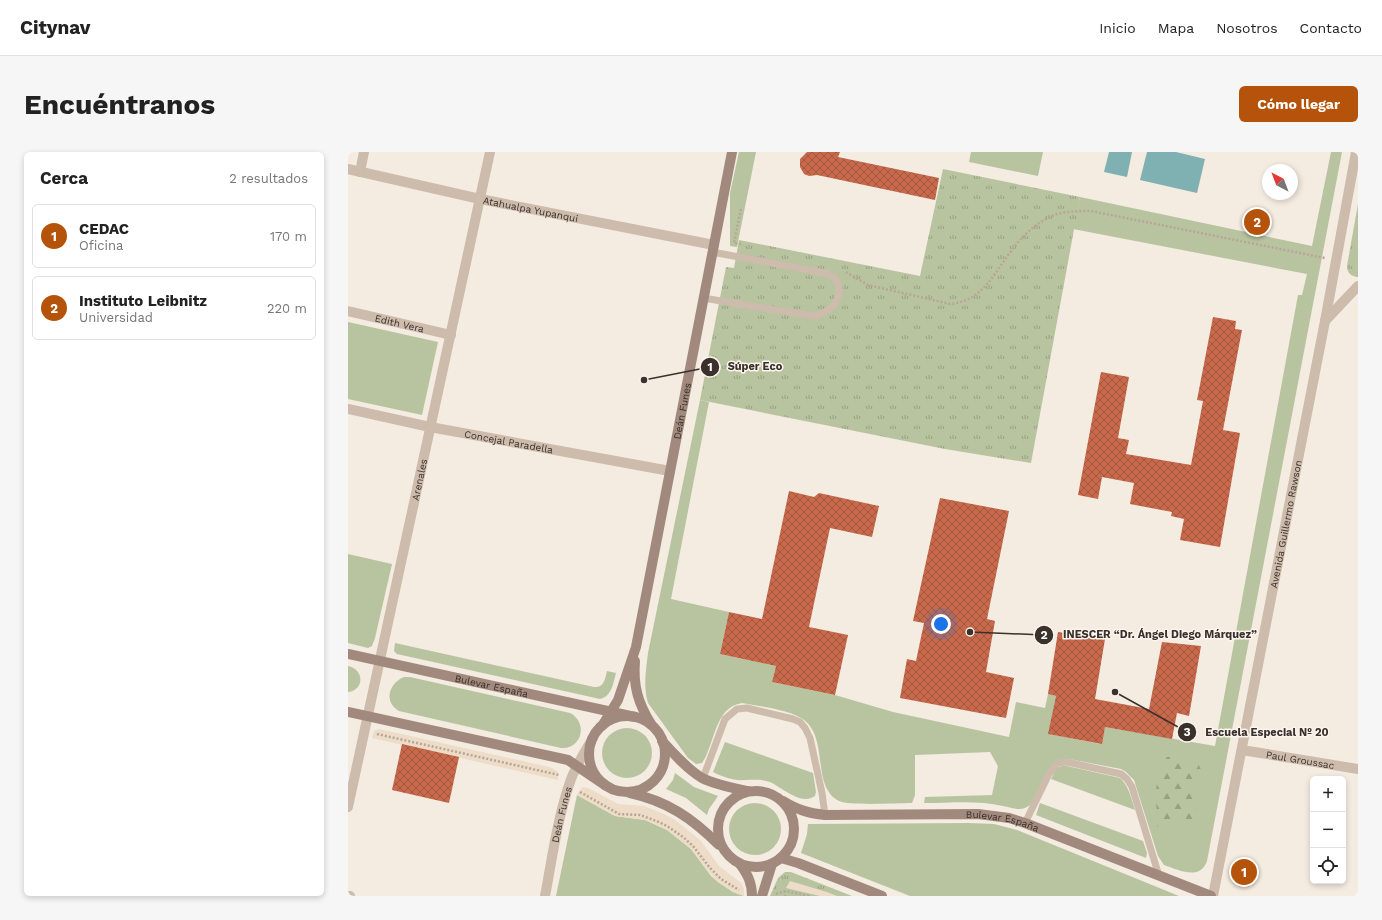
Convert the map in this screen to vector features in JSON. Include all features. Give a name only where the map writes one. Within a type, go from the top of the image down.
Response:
[{"type":"main road","name":"Deán Funes","points":[[652,726],[639,701],[636,688],[636,647],[732,152]]},
{"type":"main road","name":"Deán Funes","points":[[602,726],[618,700],[636,647]]},
{"type":"main road","name":"Bulevar España","points":[[348,654],[635,717]]},
{"type":"main road","points":[[348,712],[568,760],[615,790],[649,797],[674,809],[705,831],[730,858],[740,864],[751,867],[762,867],[772,864],[781,858],[788,849],[793,840],[794,830],[793,819],[789,810],[783,801],[773,794],[761,790],[748,791],[737,795],[727,803],[720,813],[717,824],[718,836],[722,848]]},
{"type":"main road","points":[[605,785],[594,772],[590,761],[589,749],[593,738],[607,722],[617,718],[635,717],[652,726],[658,733],[662,741],[664,759],[657,776],[643,788],[626,792]]},
{"type":"main road","points":[[662,741],[686,766],[703,778],[726,786],[748,791]]},
{"type":"main road","name":"Bulevar España","points":[[783,801],[798,810],[812,814],[825,815],[978,814],[1009,818],[1212,896]]},
{"type":"main road","points":[[781,858],[798,863],[882,896]]},
{"type":"main road","points":[[740,864],[748,876],[752,888],[752,896]]},
{"type":"main road","points":[[763,895],[772,864]]},
{"type":"street","points":[[360,172],[364,152]]},
{"type":"street","name":"Arenales","points":[[348,807],[490,152]]},
{"type":"street","name":"Avenida Guillermo Rawson","points":[[1212,896],[1242,750],[1356,152]]},
{"type":"street","name":"Atahualpa Yupanqui","points":[[348,169],[480,199],[713,248]]},
{"type":"street","points":[[1325,321],[1358,286]]},
{"type":"street","name":"Edith Vera","points":[[348,311],[451,335]]},
{"type":"street","name":"Concejal Paradella","points":[[348,409],[430,427],[670,471]]},
{"type":"street","name":"Deán Funes","points":[[545,896],[560,818],[569,783],[577,765],[593,738]]},
{"type":"street","name":"Paul Groussac","points":[[1242,750],[1358,769]]},
{"type":"lane","points":[[704,298],[812,316],[820,316],[829,310],[836,301],[839,288],[835,278],[825,273],[713,248]]},
{"type":"lane","points":[[703,778],[725,719],[737,710],[747,708],[793,719],[800,722],[810,738],[822,793],[825,815]]},
{"type":"lane","points":[[1025,823],[1049,774],[1058,764],[1067,762],[1120,774],[1127,779],[1132,787],[1159,876]]},
{"type":"path","points":[[741,209],[734,243],[741,244]]},
{"type":"path","points":[[841,270],[868,285],[950,304],[960,303],[981,291],[990,281],[1012,249],[1033,228],[1057,214],[1082,211],[1090,211],[1335,260]]},
{"type":"path","points":[[763,895],[778,894],[786,891],[808,896]]},
{"type":"green space","points":[[739,152],[756,152],[737,247],[730,246],[730,193]]},
{"type":"green space","points":[[971,152],[1043,152],[1038,176],[969,162]]},
{"type":"green space","points":[[1331,152],[1342,152],[1207,861],[1204,867],[1199,871],[1188,872],[1164,865],[1158,856],[1134,780],[1121,769],[1064,759],[1030,805],[1024,808],[1017,809],[974,802],[924,803],[925,797],[992,795],[998,766],[990,752],[915,755],[915,795],[912,803],[845,803],[839,801],[830,794],[825,785],[816,739],[812,728],[804,720],[783,711],[742,703],[733,706],[720,719],[702,763],[696,764],[688,758],[648,703],[646,697],[645,678],[648,653],[700,400],[709,402],[671,599],[729,612],[720,654],[776,666],[772,682],[835,695],[893,712],[1009,737],[1016,702],[1045,708],[1048,694],[1056,696],[1049,734],[1101,744],[1105,727],[1215,746],[1298,295],[1302,295],[1307,274],[1073,229],[1080,197],[1312,246]]},
{"type":"green space","points":[[943,169],[1080,197],[1031,463],[945,449],[700,400],[726,267],[734,268],[739,240],[920,276]]},
{"type":"green space","points":[[1358,204],[1357,277],[1350,274],[1347,266]]},
{"type":"green space","points":[[348,322],[438,342],[422,415],[348,399]]},
{"type":"green space","points":[[348,554],[392,564],[375,638],[372,646],[368,648],[348,643]]},
{"type":"green space","points":[[395,643],[594,687],[602,684],[605,680],[607,671],[616,673],[610,692],[600,699],[397,654],[394,651]]},
{"type":"green space","points":[[348,666],[357,671],[360,675],[360,684],[354,690],[348,692]]},
{"type":"green space","points":[[404,677],[410,677],[570,713],[576,717],[579,723],[581,729],[580,735],[574,745],[561,748],[399,711],[391,703],[390,693],[395,684]]},
{"type":"green space","points":[[622,728],[632,728],[645,735],[652,748],[652,758],[645,771],[632,778],[622,778],[613,774],[606,767],[602,758],[602,748],[606,739],[613,732]]},
{"type":"green space","points":[[725,742],[813,773],[816,792],[815,796],[810,799],[798,798],[767,781],[733,779],[713,772]]},
{"type":"green space","points":[[1174,756],[1178,760],[1187,760],[1198,763],[1202,772],[1196,796],[1200,822],[1193,825],[1182,823],[1177,816],[1169,832],[1164,831],[1157,826],[1156,789],[1161,764],[1167,757]]},
{"type":"green space","points":[[1062,766],[1120,778],[1128,788],[1135,810],[1051,779],[1057,768]]},
{"type":"green space","points":[[675,773],[694,787],[718,796],[709,809],[707,815],[686,798],[666,789],[673,780]]},
{"type":"green space","points":[[577,795],[615,816],[645,820],[667,830],[691,849],[711,876],[718,882],[733,892],[744,896],[556,896]]},
{"type":"green space","points":[[750,803],[760,803],[774,810],[781,824],[781,834],[774,848],[760,855],[750,855],[740,851],[733,844],[729,834],[729,824],[733,814],[740,807]]},
{"type":"green space","points":[[1040,803],[1143,841],[1147,853],[1146,858],[1036,815]]},
{"type":"green space","points":[[808,824],[994,824],[1017,830],[1179,896],[910,896],[801,853],[807,834]]},
{"type":"green space","points":[[785,872],[791,872],[852,896],[770,896],[778,878]]},
{"type":"shaded area","points":[[379,729],[549,767],[558,772],[558,780],[372,738],[374,731]]},
{"type":"shaded area","points":[[583,787],[588,788],[618,804],[644,806],[675,820],[700,840],[719,866],[741,883],[744,888],[744,896],[733,892],[718,882],[691,849],[667,830],[645,820],[615,816],[577,795]]},
{"type":"shaded area","points":[[790,881],[837,896],[820,896],[786,888]]},
{"type":"water","points":[[1109,152],[1132,152],[1127,177],[1104,172]]},
{"type":"water","points":[[1147,152],[1176,152],[1205,159],[1197,193],[1140,180]]},
{"type":"building","points":[[807,152],[840,152],[838,157],[939,178],[935,200],[817,175],[809,176],[804,174],[800,167],[800,159]]},
{"type":"building","points":[[1213,317],[1236,321],[1235,329],[1242,330],[1223,430],[1240,433],[1220,547],[1180,540],[1184,519],[1171,516],[1172,512],[1130,504],[1134,483],[1102,477],[1098,499],[1078,495],[1101,372],[1129,377],[1118,438],[1129,440],[1126,454],[1191,465],[1203,401],[1197,400]]},
{"type":"building","points":[[789,491],[814,497],[819,493],[879,506],[872,537],[830,528],[809,627],[848,635],[835,695],[772,682],[776,666],[720,654],[729,612],[762,619]]},
{"type":"building","points":[[940,498],[1009,511],[987,619],[995,621],[986,672],[1014,678],[1006,718],[900,698],[907,659],[916,661],[924,623],[913,621]]},
{"type":"building","points":[[1058,632],[1105,639],[1095,699],[1149,709],[1162,642],[1201,646],[1189,716],[1177,713],[1172,739],[1105,727],[1102,744],[1048,734],[1056,696],[1048,694]]},
{"type":"building","points":[[402,744],[459,757],[449,803],[392,790]]},
{"type":"place","name":"Instituto Leibnitz","points":[[1257,222]]},
{"type":"place","name":"Súper Eco","points":[[644,380]]},
{"type":"place","name":"INESCER “Dr. Ángel Diego Márquez”","points":[[970,632]]},
{"type":"place","name":"Escuela Especial Nº 20","points":[[1115,692]]},
{"type":"place","name":"CEDAC","points":[[1244,872]]}]
